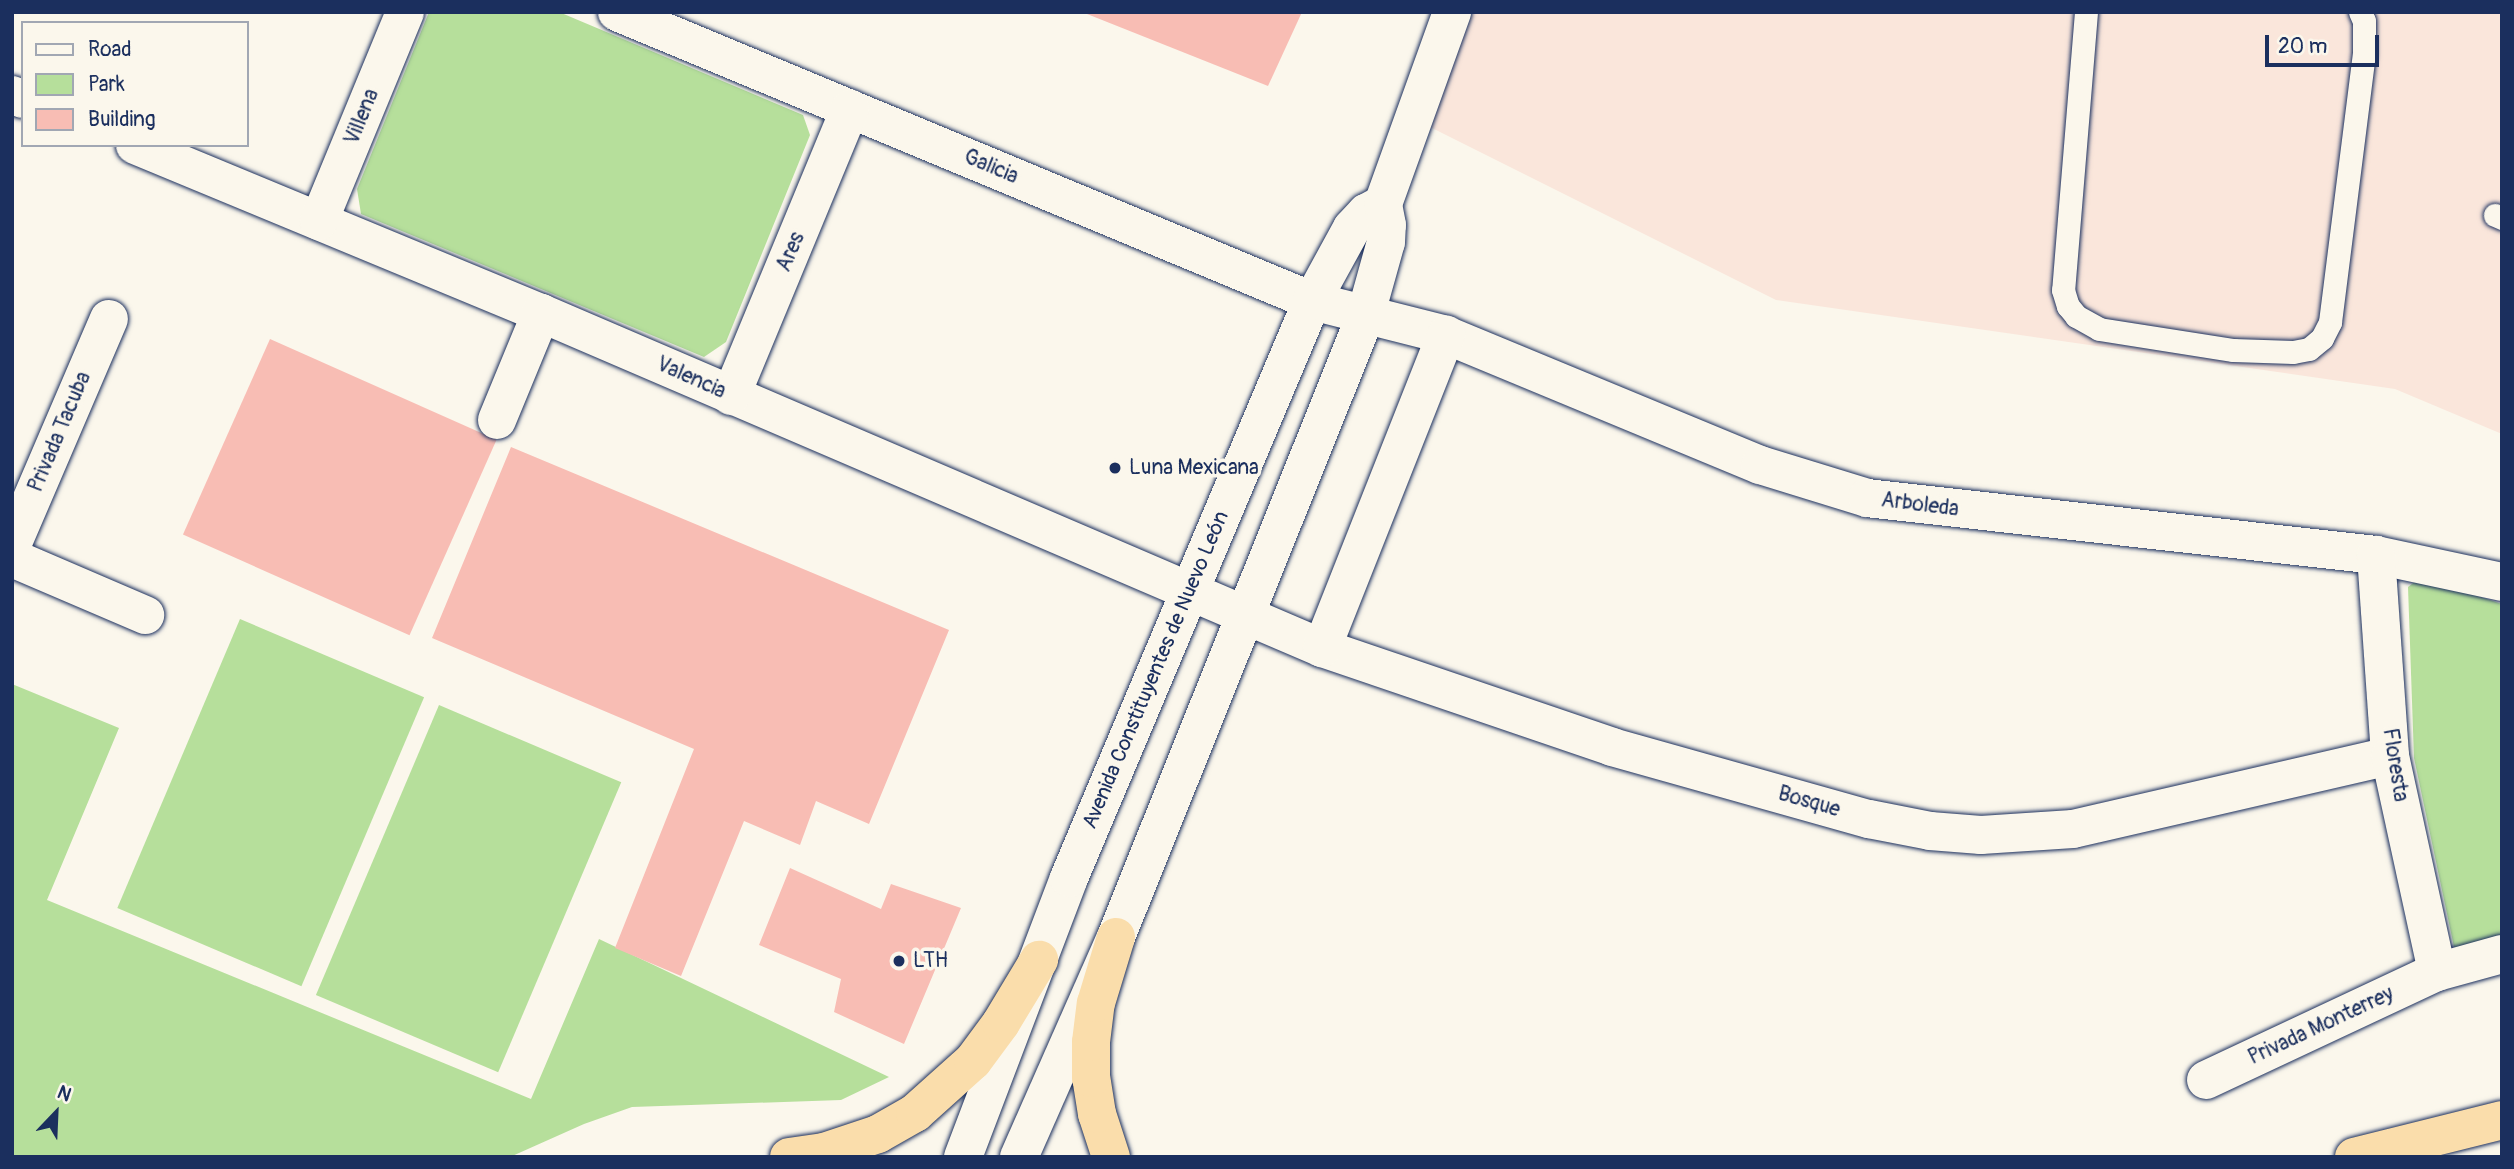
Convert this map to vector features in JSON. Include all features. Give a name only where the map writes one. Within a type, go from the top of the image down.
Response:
[{"type":"highway","points":[[1111,1157],[1097,1114],[1091,1078],[1091,1042],[1096,1003],[1116,937]]},
{"type":"highway","points":[[789,1157],[824,1152],[878,1134],[915,1113],[973,1061],[1002,1023],[1039,960]]},
{"type":"highway","points":[[2354,1157],[2502,1120]]},
{"type":"street","name":"Villena","points":[[319,221],[405,12]]},
{"type":"street","points":[[1019,1157],[1116,937],[1366,317],[1386,242],[1387,225],[1383,204],[1452,12]]},
{"type":"street","name":"Galicia","points":[[641,17],[850,109],[1312,301],[1366,317]]},
{"type":"street","name":"Ares","points":[[731,396],[850,109]]},
{"type":"street","name":"Valencia","points":[[140,147],[541,313],[1245,617]]},
{"type":"street","name":"Avenida Constituyentes de Nuevo León","points":[[963,1157],[1069,878],[1312,301],[1352,228],[1366,213],[1383,204]]},
{"type":"street","points":[[497,420],[541,313]]},
{"type":"street","name":"Arboleda","points":[[1366,317],[1446,335],[1760,466],[1867,498],[2376,555],[2502,582]]},
{"type":"street","name":"Privada Tacuba","points":[[12,545],[109,319]]},
{"type":"street","points":[[1322,648],[1446,335]]},
{"type":"street","name":"Floresta","points":[[2376,555],[2390,756],[2437,972]]},
{"type":"street","points":[[12,558],[145,615]]},
{"type":"street","name":"Bosque","points":[[1245,617],[1322,648],[1612,747],[1869,820],[1930,831],[1981,835],[2073,829],[2390,756]]},
{"type":"street","name":"Privada Monterrey","points":[[2206,1080],[2437,972],[2502,954]]},
{"type":"lane","points":[[2086,12],[2063,290],[2068,306],[2076,316],[2099,329],[2233,350],[2293,352],[2309,349],[2322,338],[2330,322],[2364,53],[2364,21],[2360,12]]},
{"type":"shaded area","points":[[1473,12],[2502,12],[2502,434],[2395,389],[1776,300],[1426,125]]},
{"type":"green space","points":[[429,12],[559,12],[803,115],[810,135],[726,342],[704,357],[361,214],[357,189]]},
{"type":"green space","points":[[2421,577],[2502,604],[2502,936],[2465,952],[2454,947],[2414,758],[2408,587]]},
{"type":"green space","points":[[240,619],[424,697],[301,986],[117,908]]},
{"type":"green space","points":[[12,684],[119,728],[47,900],[531,1099],[599,939],[889,1077],[841,1100],[632,1107],[584,1124],[510,1157],[12,1157]]},
{"type":"green space","points":[[439,705],[621,782],[498,1072],[316,995]]},
{"type":"building","points":[[1082,12],[1302,12],[1268,86]]},
{"type":"building","points":[[270,339],[497,440],[410,635],[183,534]]},
{"type":"building","points":[[511,447],[949,630],[869,824],[816,801],[800,845],[744,821],[681,976],[615,948],[694,749],[432,638]]},
{"type":"building","points":[[790,868],[881,909],[891,884],[961,908],[904,1044],[834,1012],[841,979],[759,945]]},
{"type":"place","name":"Luna Mexicana","points":[[1115,468]]},
{"type":"place","name":"LTH","points":[[899,961]]}]
